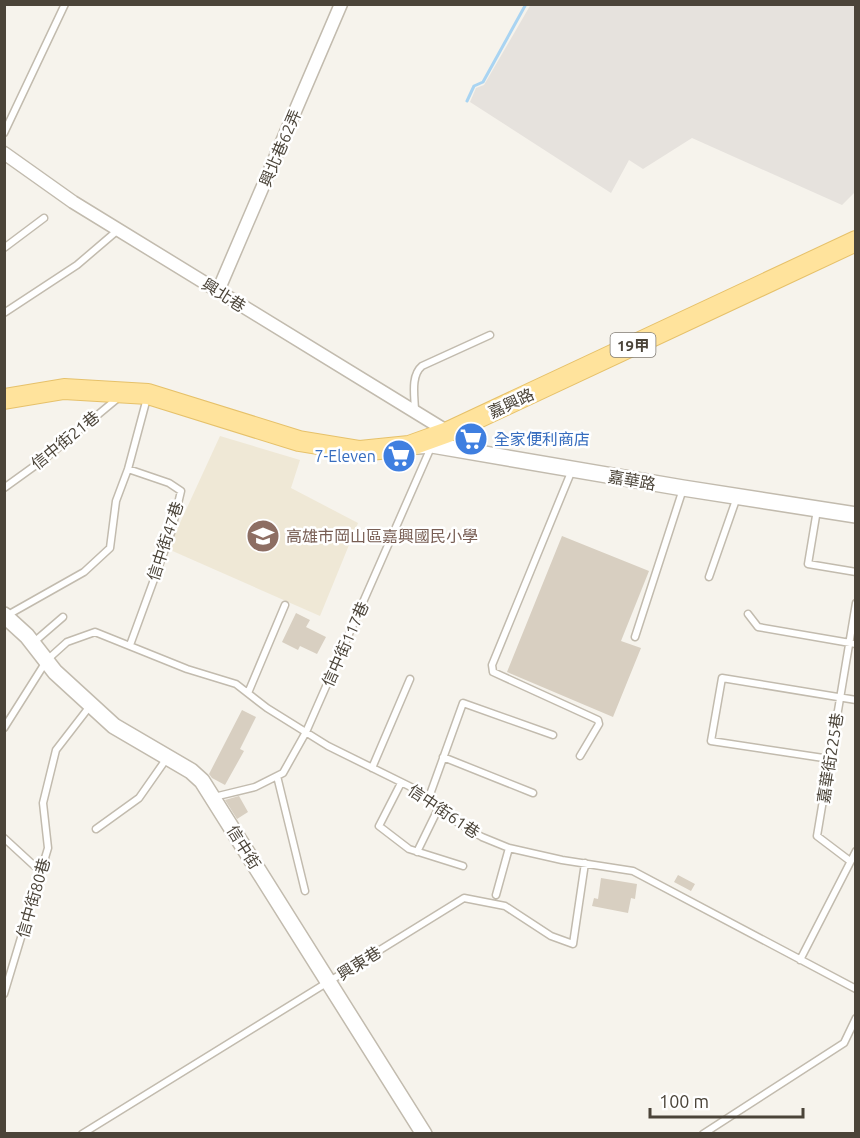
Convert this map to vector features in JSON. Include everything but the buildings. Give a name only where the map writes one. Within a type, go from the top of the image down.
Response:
[{"type":"main road","name":"嘉興路","points":[[4,399],[64,389],[148,394],[299,441],[360,451],[409,446],[440,439],[855,241]]},
{"type":"street","name":"興北巷62弄","points":[[218,291],[341,4]]},
{"type":"street","name":"興北巷","points":[[4,153],[73,202],[415,412],[440,439]]},
{"type":"street","name":"嘉華路","points":[[440,439],[573,469],[855,515]]},
{"type":"street","name":"信中街","points":[[5,616],[33,642],[55,672],[90,705],[125,734],[191,771],[202,781],[424,1134]]},
{"type":"lane","points":[[4,133],[65,4]]},
{"type":"lane","points":[[4,248],[44,218]]},
{"type":"lane","points":[[4,313],[77,265],[118,230]]},
{"type":"lane","points":[[415,412],[417,370],[490,335]]},
{"type":"lane","name":"信中街21巷","points":[[4,488],[47,457],[125,392]]},
{"type":"lane","points":[[5,616],[84,572],[110,548],[116,501],[128,469],[148,394]]},
{"type":"lane","name":"信中街117巷","points":[[213,797],[255,787],[283,773],[306,732],[440,439]]},
{"type":"lane","name":"信中街47巷","points":[[128,469],[169,483],[181,491],[171,533],[130,645]]},
{"type":"lane","points":[[573,469],[492,665],[493,672],[598,720],[599,724],[580,756]]},
{"type":"lane","points":[[635,637],[683,488]]},
{"type":"lane","points":[[709,577],[737,497]]},
{"type":"lane","points":[[817,509],[808,564],[855,572]]},
{"type":"lane","name":"嘉華街225巷","points":[[850,861],[817,836],[840,698],[852,644],[855,603]]},
{"type":"lane","points":[[248,693],[285,605]]},
{"type":"lane","points":[[748,614],[758,627],[852,644]]},
{"type":"lane","points":[[33,642],[63,617]]},
{"type":"lane","name":"信中街61巷","points":[[47,660],[67,642],[91,632],[130,645],[187,669],[231,682],[327,746],[417,790],[438,809],[482,837],[509,848],[633,872],[855,989]]},
{"type":"lane","points":[[4,728],[47,660]]},
{"type":"lane","points":[[830,759],[711,741],[722,678],[855,700]]},
{"type":"lane","points":[[372,768],[410,679]]},
{"type":"lane","points":[[428,800],[463,703],[553,735]]},
{"type":"lane","name":"信中街80巷","points":[[4,994],[48,848],[43,803],[56,750],[90,705]]},
{"type":"lane","points":[[443,757],[533,793]]},
{"type":"lane","points":[[96,829],[138,798],[168,758]]},
{"type":"lane","points":[[277,776],[304,891]]},
{"type":"lane","points":[[401,783],[378,826],[409,849],[463,866]]},
{"type":"lane","points":[[417,852],[438,809]]},
{"type":"lane","points":[[4,838],[40,872]]},
{"type":"lane","points":[[496,895],[509,848]]},
{"type":"lane","points":[[800,960],[855,851]]},
{"type":"lane","name":"興東巷","points":[[82,1134],[464,898],[505,906],[551,936],[573,944],[585,864]]},
{"type":"lane","points":[[703,1134],[844,1043],[855,1018]]},
{"type":"shaded area","points":[[531,4],[855,5],[855,192],[842,205],[692,138],[643,169],[629,160],[611,193],[470,102],[476,88],[484,85]]},
{"type":"shaded area","name":"高雄市岡山區嘉興國民小學","points":[[220,436],[300,460],[291,488],[358,523],[320,616],[168,549]]},
{"type":"waterway","points":[[467,101],[474,86],[483,82],[526,4]]},
{"type":"place","name":"全家便利商店","points":[[471,439]]},
{"type":"place","name":"7-Eleven","points":[[399,456]]},
{"type":"place","name":"高雄市岡山區嘉興國民小學","points":[[263,536]]}]
